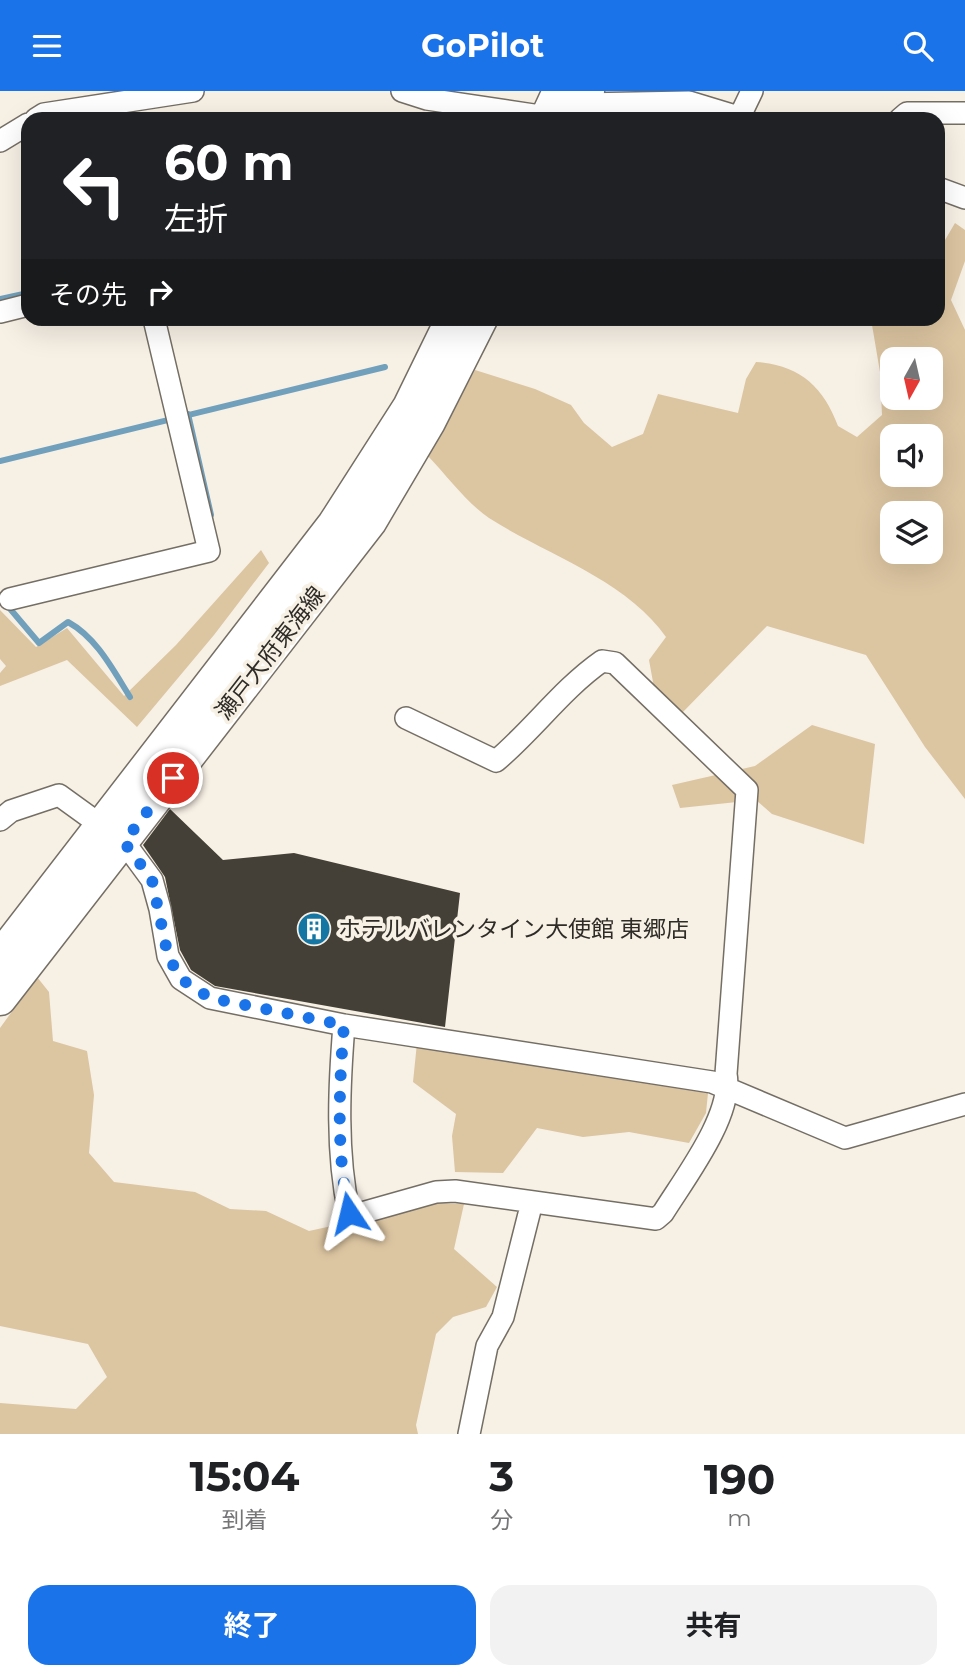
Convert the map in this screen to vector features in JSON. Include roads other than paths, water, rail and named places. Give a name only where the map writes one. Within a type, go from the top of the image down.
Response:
[{"type":"main road","name":"瀬戸大府東海線","points":[[0,999],[113,834],[334,524],[409,407],[449,326]]},
{"type":"main road","name":"瀬戸大府東海線","points":[[0,957],[113,834],[370,522],[429,422],[477,326]]},
{"type":"street","points":[[57,112],[193,91]]},
{"type":"street","points":[[402,91],[427,99],[566,107],[689,101],[724,112]]},
{"type":"street","points":[[745,112],[752,91]]},
{"type":"street","points":[[945,113],[965,113]]},
{"type":"street","points":[[0,141],[21,128]]},
{"type":"street","points":[[945,191],[965,198]]},
{"type":"street","points":[[0,312],[21,307]]},
{"type":"street","points":[[10,599],[209,551],[156,326]]},
{"type":"street","points":[[344,1025],[341,1122],[343,1187],[349,1213],[358,1214],[436,1192],[455,1191],[656,1219],[663,1213],[710,1135],[729,1089],[726,1074],[747,790],[615,663],[602,661],[585,673],[525,736],[496,761],[406,718]]},
{"type":"street","points":[[0,820],[11,811],[59,795],[113,834],[152,880],[168,956],[181,979],[210,998],[344,1025],[712,1082],[845,1138],[965,1104]]},
{"type":"street","points":[[469,1434],[487,1346],[503,1317],[532,1202]]},
{"type":"waterway","points":[[0,299],[21,294]]},
{"type":"waterway","points":[[0,461],[385,367]]},
{"type":"waterway","points":[[188,414],[211,515]]},
{"type":"waterway","points":[[6,604],[39,643],[68,622],[78,629],[104,655],[130,697]]},
{"type":"place","name":"ホテルバレンタイン大使館 東郷店","points":[[314,929]]}]
